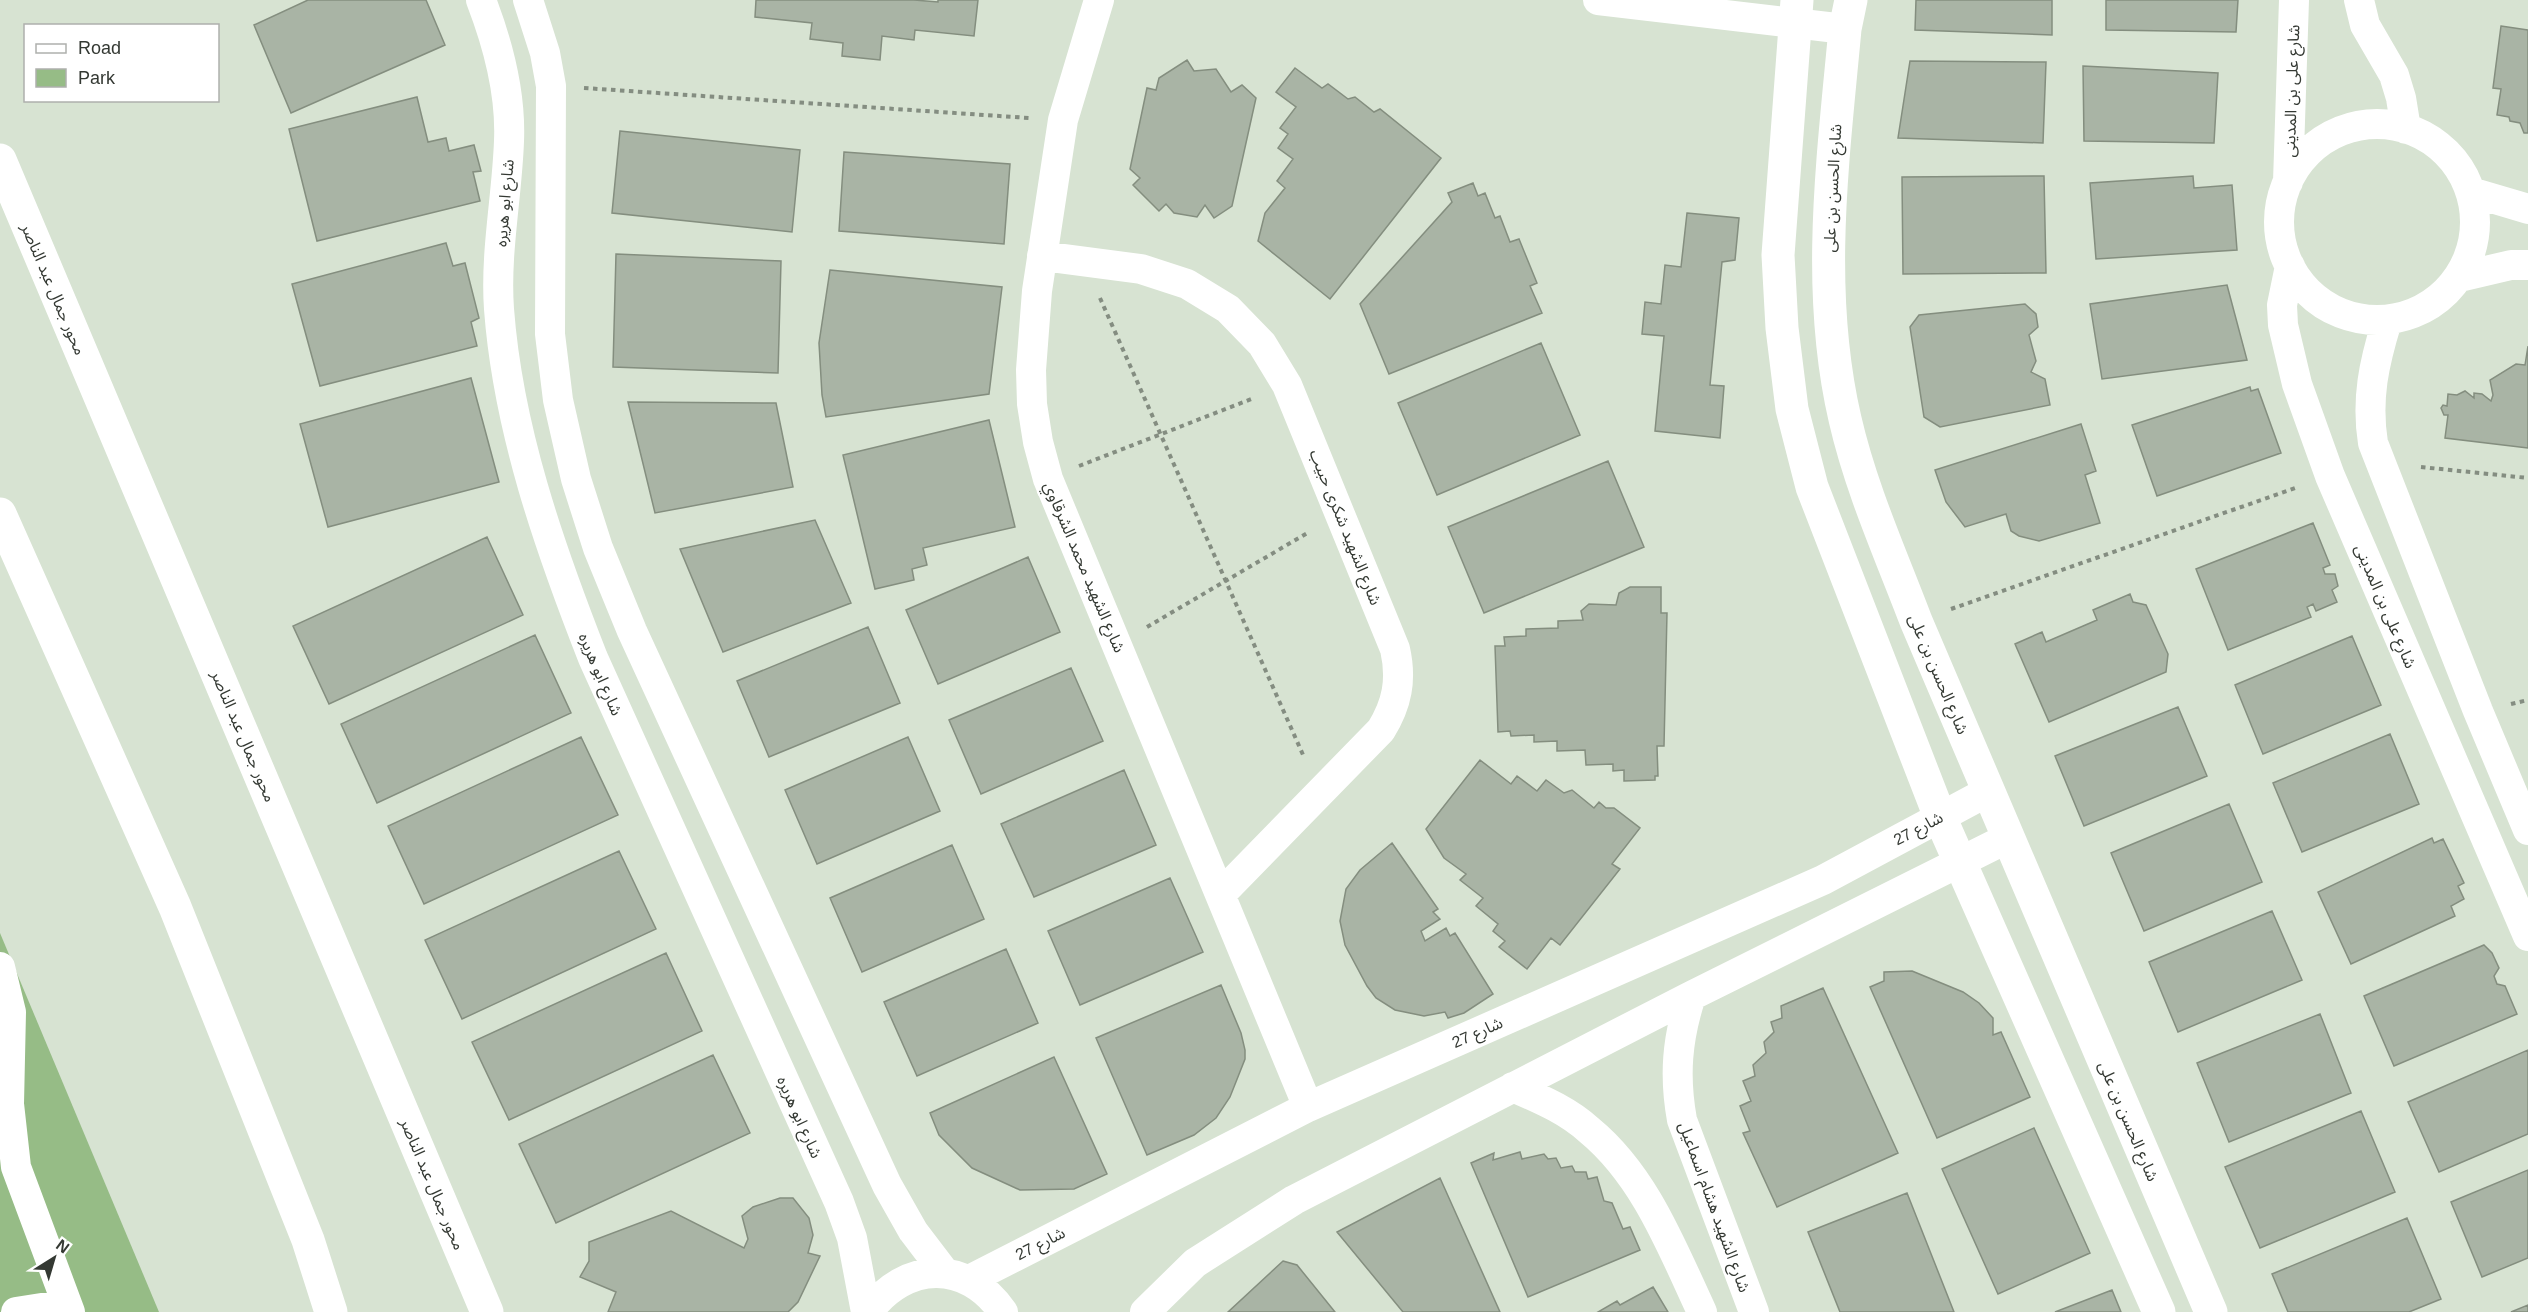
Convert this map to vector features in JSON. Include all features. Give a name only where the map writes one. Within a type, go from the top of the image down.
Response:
[{"type":"street","name":"شارع ابو هريره","points":[[481,0],[500,64],[507,100],[509,140],[500,252],[499,309],[506,365],[527,465],[558,568],[593,658],[838,1202],[852,1238],[867,1312]]},
{"type":"street","points":[[528,0],[545,53],[551,86],[550,334],[558,400],[576,479],[595,538],[632,631],[679,738],[886,1185],[913,1231],[957,1276],[991,1295],[1003,1312]]},
{"type":"street","name":"شارع الشهيد محمد الشرقاوي","points":[[1099,0],[1063,120],[1042,256],[1031,370],[1036,432],[1048,478],[1308,1107]]},
{"type":"street","points":[[1598,0],[1848,14]]},
{"type":"street","name":"شارع على بن المدينى","points":[[2288,182],[2294,0]]},
{"type":"street","points":[[2359,0],[2365,25],[2394,75],[2402,98],[2406,129]]},
{"type":"street","points":[[1795,12],[1778,255],[1782,328],[1792,410],[1816,497],[1940,817],[2159,1312]]},
{"type":"street","name":"شارع الحسن بن على","points":[[1848,14],[1828,212],[1829,314],[1845,419],[1876,518],[1916,621],[2211,1312]]},
{"type":"street","points":[[2384,125],[2406,129],[2428,139],[2458,166],[2471,192],[2475,222],[2472,250],[2460,277],[2440,298],[2415,313],[2387,321],[2357,319],[2330,309],[2307,291],[2290,266],[2280,239],[2280,210],[2288,182],[2309,153],[2337,133],[2359,126],[2384,125]]},
{"type":"street","name":"محور جمال عبد الناصر","points":[[0,160],[487,1312]]},
{"type":"street","points":[[2471,192],[2528,209]]},
{"type":"street","name":"شارع الشهيد شكرى حبيب","points":[[1042,256],[1141,269],[1187,284],[1228,309],[1262,344],[1287,385],[1341,512],[1395,649],[1399,684],[1396,700],[1381,730],[1221,894]]},
{"type":"street","points":[[2460,277],[2511,265],[2528,265]]},
{"type":"street","name":"شارع على بن المدينى","points":[[2290,266],[2282,305],[2286,344],[2330,476],[2528,936]]},
{"type":"street","points":[[2387,321],[2374,362],[2369,402],[2371,433],[2378,462],[2528,830]]},
{"type":"street","points":[[0,514],[179,918],[308,1240],[330,1312]]},
{"type":"street","name":"شارع 27","points":[[957,1276],[1308,1107],[1823,880],[1989,791]]},
{"type":"street","points":[[1145,1312],[1195,1263],[1294,1200],[1691,996],[2008,838]]},
{"type":"street","points":[[1823,880],[1839,922]]},
{"type":"street","points":[[0,967],[11,1012],[8,1177],[69,1308],[15,1312]]},
{"type":"street","name":"شارع الشهيد هشام اسماعيل","points":[[1691,996],[1681,1026],[1676,1058],[1676,1089],[1682,1120],[1754,1312]]},
{"type":"street","points":[[1513,1088],[1554,1105],[1590,1130],[1620,1161],[1643,1191],[1702,1312]]},
{"type":"street","points":[[867,1312],[881,1295],[899,1281],[921,1274],[957,1276]]},
{"type":"path","points":[[551,86],[1063,120]]},
{"type":"path","points":[[1084,262],[1321,793]]},
{"type":"path","points":[[1048,478],[1287,385]]},
{"type":"path","points":[[2378,462],[2528,478]]},
{"type":"path","points":[[1916,621],[2330,476]]},
{"type":"path","points":[[1118,644],[1341,512]]},
{"type":"green space","points":[[0,933],[159,1312],[0,1312]]},
{"type":"building","points":[[308,0],[426,0],[445,45],[291,113],[254,25]]},
{"type":"building","points":[[756,0],[938,2],[938,0],[978,0],[974,36],[915,30],[914,40],[882,36],[880,60],[842,56],[843,43],[810,39],[812,23],[755,17]]},
{"type":"building","points":[[1916,0],[2052,0],[2052,35],[1915,30]]},
{"type":"building","points":[[2106,0],[2238,0],[2236,32],[2106,30]]},
{"type":"building","points":[[2501,26],[2528,30],[2528,133],[2524,133],[2520,123],[2510,121],[2509,117],[2497,115],[2501,89],[2493,88]]},
{"type":"building","points":[[1187,60],[1194,71],[1216,69],[1231,92],[1242,85],[1256,98],[1232,206],[1214,218],[1205,205],[1197,217],[1174,213],[1166,204],[1159,211],[1133,185],[1140,178],[1130,169],[1147,88],[1156,90],[1159,78]]},
{"type":"building","points":[[1910,61],[2046,62],[2043,143],[1898,138]]},
{"type":"building","points":[[2083,66],[2218,73],[2214,143],[2084,141]]},
{"type":"building","points":[[1295,68],[1322,88],[1328,84],[1348,99],[1355,97],[1374,112],[1380,109],[1441,158],[1330,299],[1258,241],[1265,213],[1285,188],[1277,181],[1293,159],[1278,148],[1288,134],[1280,128],[1296,107],[1276,92]]},
{"type":"building","points":[[417,97],[428,142],[446,138],[449,151],[474,145],[481,171],[473,172],[480,201],[317,241],[289,129]]},
{"type":"building","points":[[620,131],[800,150],[792,232],[612,213]]},
{"type":"building","points":[[844,152],[1010,164],[1004,244],[839,231]]},
{"type":"building","points":[[2044,176],[2046,273],[1903,274],[1902,177]]},
{"type":"building","points":[[2193,176],[2194,188],[2232,185],[2237,250],[2096,259],[2090,183]]},
{"type":"building","points":[[1473,183],[1478,196],[1485,193],[1495,218],[1500,216],[1510,242],[1519,239],[1537,283],[1530,286],[1542,313],[1389,374],[1360,304],[1452,202],[1448,193]]},
{"type":"building","points":[[1687,213],[1739,218],[1735,260],[1722,262],[1710,385],[1724,386],[1720,438],[1655,431],[1664,336],[1642,334],[1645,302],[1661,304],[1665,265],[1681,267]]},
{"type":"building","points":[[446,243],[453,266],[465,263],[479,318],[471,322],[477,346],[320,386],[292,284]]},
{"type":"building","points":[[616,254],[781,261],[778,373],[613,367]]},
{"type":"building","points":[[830,270],[1002,287],[989,394],[826,417],[822,395],[819,343]]},
{"type":"building","points":[[2227,285],[2247,360],[2102,379],[2090,304]]},
{"type":"building","points":[[2025,304],[2036,314],[2038,327],[2029,335],[2036,361],[2031,372],[2045,379],[2050,405],[1940,427],[1924,417],[1910,327],[1919,315]]},
{"type":"building","points":[[1541,343],[1580,435],[1437,495],[1398,403]]},
{"type":"building","points":[[2528,346],[2528,448],[2445,438],[2448,415],[2444,415],[2441,408],[2443,405],[2447,406],[2448,394],[2457,395],[2465,391],[2474,398],[2474,393],[2482,394],[2491,401],[2493,395],[2490,380],[2516,364],[2525,365]]},
{"type":"building","points":[[471,378],[499,482],[328,527],[300,424]]},
{"type":"building","points":[[2250,387],[2251,391],[2258,389],[2281,453],[2157,496],[2132,425]]},
{"type":"building","points":[[628,402],[776,403],[793,487],[655,513]]},
{"type":"building","points":[[989,420],[1015,527],[923,548],[927,565],[912,569],[914,580],[875,589],[843,455]]},
{"type":"building","points":[[2081,424],[2096,471],[2085,475],[2100,523],[2039,541],[2019,536],[2011,531],[2006,514],[1965,527],[1946,502],[1935,470]]},
{"type":"building","points":[[1608,461],[1644,547],[1484,613],[1448,527]]},
{"type":"building","points":[[815,520],[851,603],[723,652],[680,549]]},
{"type":"building","points":[[2313,523],[2330,565],[2323,568],[2325,574],[2335,574],[2338,586],[2332,590],[2337,602],[2316,611],[2313,604],[2307,607],[2311,617],[2228,650],[2196,569]]},
{"type":"building","points":[[487,537],[523,615],[329,704],[293,626]]},
{"type":"building","points":[[1028,557],[1060,632],[938,684],[906,610]]},
{"type":"building","points":[[1630,587],[1661,587],[1661,613],[1667,613],[1664,746],[1657,746],[1658,776],[1655,776],[1655,780],[1624,781],[1624,770],[1613,771],[1613,764],[1586,765],[1585,750],[1557,751],[1557,741],[1534,742],[1534,735],[1511,736],[1510,731],[1498,732],[1495,646],[1505,646],[1504,637],[1526,636],[1526,629],[1558,628],[1558,621],[1583,620],[1581,611],[1589,604],[1616,605],[1619,593]]},
{"type":"building","points":[[2130,594],[2133,602],[2146,605],[2168,654],[2166,672],[2049,722],[2015,644],[2042,632],[2046,642],[2097,620],[2093,610]]},
{"type":"building","points":[[868,627],[900,703],[769,757],[737,681]]},
{"type":"building","points":[[535,635],[571,713],[377,803],[341,724]]},
{"type":"building","points":[[2352,636],[2381,705],[2263,754],[2235,685]]},
{"type":"building","points":[[1071,668],[1103,741],[981,794],[949,720]]},
{"type":"building","points":[[2178,707],[2207,776],[2084,826],[2055,756]]},
{"type":"building","points":[[2390,734],[2419,804],[2302,852],[2273,783]]},
{"type":"building","points":[[581,737],[618,815],[424,904],[388,826]]},
{"type":"building","points":[[908,737],[940,811],[817,864],[785,790]]},
{"type":"building","points":[[1480,760],[1511,784],[1517,776],[1537,791],[1546,780],[1564,793],[1572,790],[1594,808],[1599,802],[1606,808],[1614,808],[1640,828],[1612,864],[1620,869],[1560,945],[1551,938],[1527,969],[1499,947],[1505,941],[1493,931],[1498,924],[1476,906],[1483,898],[1460,880],[1466,874],[1444,858],[1426,829]]},
{"type":"building","points":[[1124,770],[1156,845],[1034,897],[1001,824]]},
{"type":"building","points":[[2229,804],[2262,882],[2144,931],[2111,853]]},
{"type":"building","points":[[2432,838],[2434,843],[2443,839],[2464,883],[2458,886],[2464,899],[2451,906],[2455,916],[2351,964],[2318,892]]},
{"type":"building","points":[[1392,843],[1438,909],[1433,912],[1440,919],[1421,931],[1425,941],[1446,928],[1450,936],[1455,933],[1493,994],[1464,1013],[1448,1018],[1445,1012],[1424,1016],[1395,1010],[1376,998],[1345,945],[1340,921],[1346,889],[1360,870]]},
{"type":"building","points":[[952,845],[984,919],[862,972],[830,898]]},
{"type":"building","points":[[619,851],[656,929],[462,1019],[425,940]]},
{"type":"building","points":[[1170,878],[1203,952],[1080,1005],[1048,931]]},
{"type":"building","points":[[2272,911],[2302,980],[2178,1032],[2149,962]]},
{"type":"building","points":[[2484,945],[2492,953],[2499,968],[2494,976],[2497,984],[2505,986],[2517,1014],[2394,1066],[2364,996]]},
{"type":"building","points":[[1006,949],[1038,1023],[917,1076],[884,1002]]},
{"type":"building","points":[[666,953],[702,1031],[509,1120],[472,1042]]},
{"type":"building","points":[[1912,971],[1963,992],[1979,1003],[1993,1018],[1993,1035],[2001,1032],[2030,1097],[1937,1138],[1870,987],[1884,981],[1884,972]]},
{"type":"building","points":[[1221,985],[1241,1033],[1245,1050],[1245,1059],[1230,1097],[1216,1118],[1194,1135],[1147,1155],[1096,1038]]},
{"type":"building","points":[[1823,988],[1898,1153],[1777,1207],[1743,1133],[1750,1131],[1740,1106],[1751,1101],[1743,1081],[1755,1076],[1753,1065],[1766,1053],[1764,1042],[1774,1032],[1771,1022],[1782,1018],[1781,1006]]},
{"type":"building","points":[[2320,1014],[2351,1093],[2229,1142],[2197,1063]]},
{"type":"building","points":[[2528,1050],[2528,1134],[2439,1172],[2408,1102]]},
{"type":"building","points":[[713,1055],[750,1133],[556,1223],[519,1144]]},
{"type":"building","points":[[1054,1057],[1107,1174],[1074,1189],[1020,1190],[972,1168],[939,1135],[930,1113]]},
{"type":"building","points":[[2361,1111],[2395,1192],[2260,1248],[2225,1167]]},
{"type":"building","points":[[2034,1128],[2090,1253],[1998,1294],[1942,1169]]},
{"type":"building","points":[[1520,1152],[1522,1159],[1544,1154],[1548,1159],[1556,1158],[1561,1168],[1572,1166],[1575,1172],[1586,1172],[1588,1179],[1597,1177],[1604,1201],[1612,1203],[1623,1229],[1630,1227],[1640,1250],[1528,1297],[1471,1163],[1494,1153],[1493,1160]]},
{"type":"building","points":[[2528,1170],[2528,1258],[2482,1277],[2451,1202]]},
{"type":"building","points":[[1440,1178],[1500,1312],[1403,1312],[1337,1232]]},
{"type":"building","points":[[1907,1193],[1954,1312],[1840,1312],[1808,1232]]},
{"type":"building","points":[[780,1198],[793,1198],[809,1218],[813,1235],[808,1253],[820,1256],[798,1302],[788,1312],[608,1312],[616,1292],[580,1277],[589,1261],[589,1242],[671,1211],[744,1248],[748,1239],[742,1216],[753,1207]]},
{"type":"building","points":[[2407,1218],[2441,1299],[2409,1312],[2288,1312],[2272,1274]]},
{"type":"building","points":[[1283,1261],[1297,1265],[1335,1312],[1228,1312]]},
{"type":"building","points":[[1653,1287],[1668,1312],[1598,1312],[1617,1301],[1620,1305]]},
{"type":"building","points":[[2112,1290],[2121,1312],[2055,1312]]},
{"type":"building","points":[[2528,1305],[2528,1312],[2511,1312]]}]
